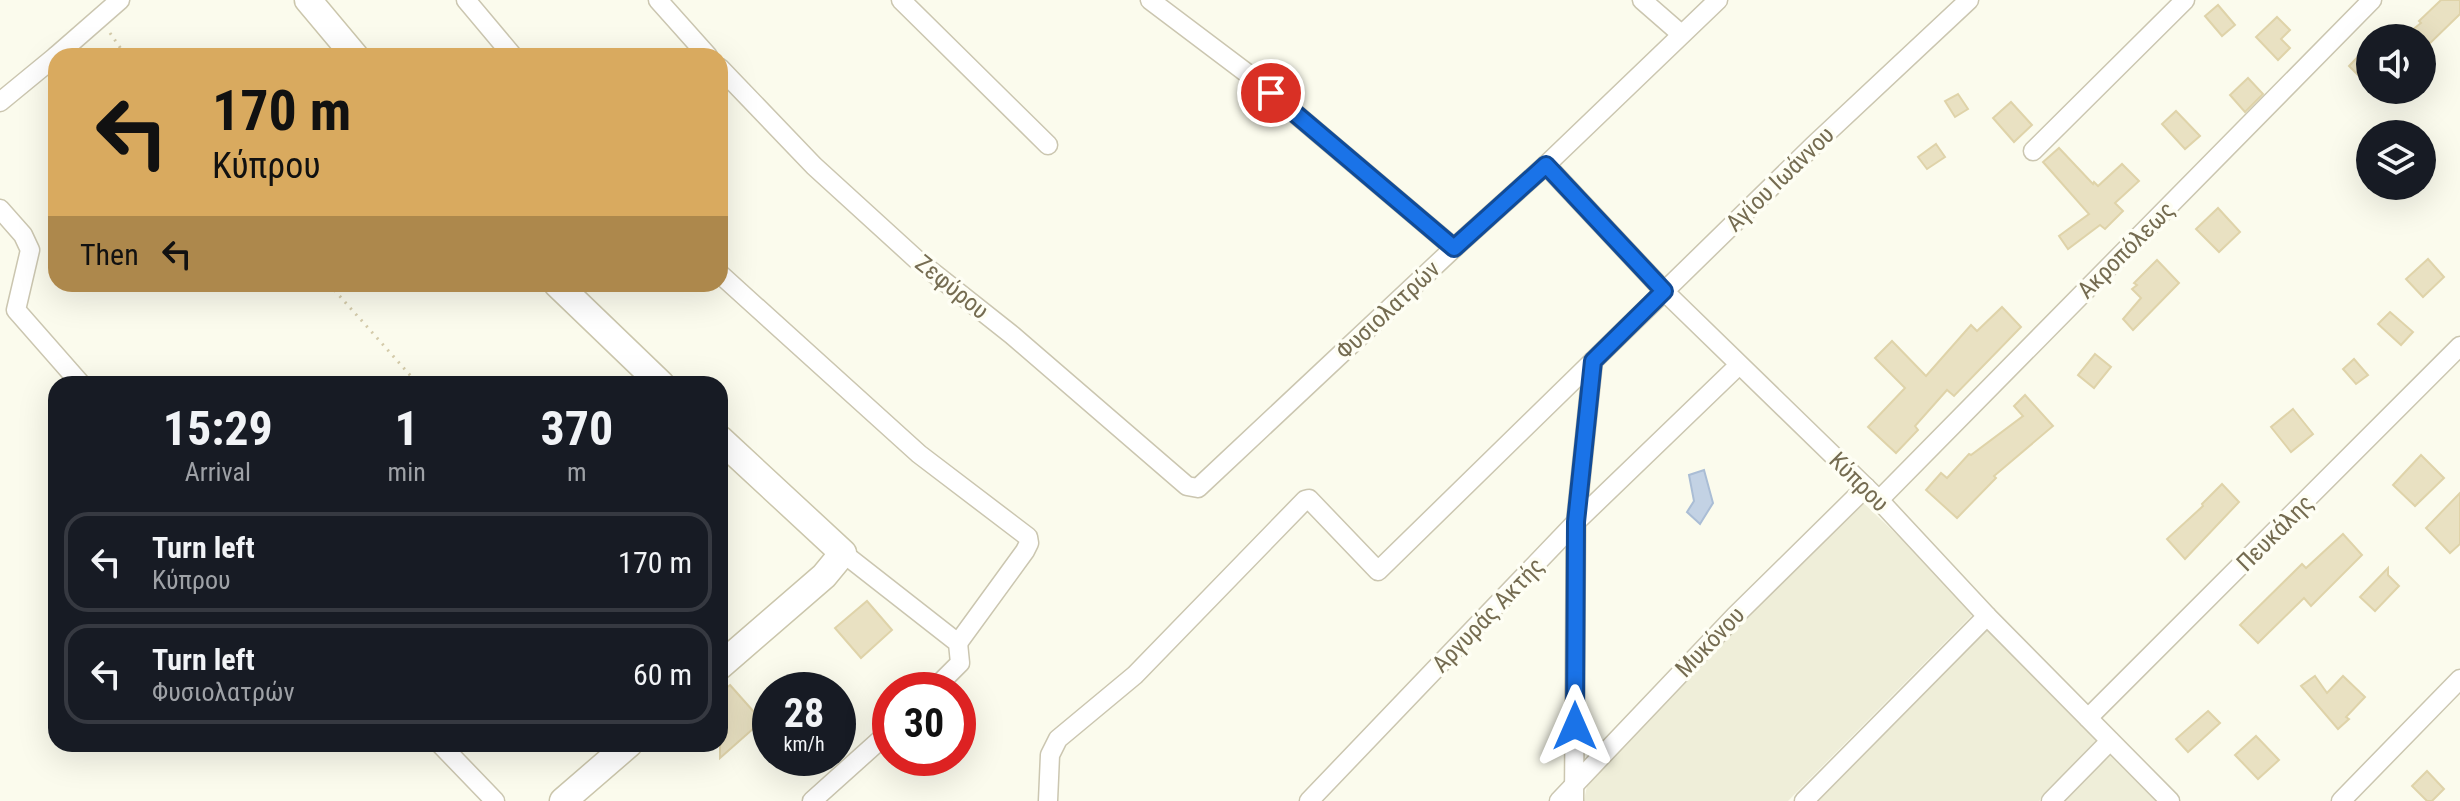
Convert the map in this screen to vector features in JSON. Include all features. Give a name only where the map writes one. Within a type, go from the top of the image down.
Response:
[{"type":"street","points":[[65,48],[120,0]]},
{"type":"street","points":[[308,0],[348,48]]},
{"type":"street","points":[[466,0],[506,48]]},
{"type":"street","points":[[658,0],[701,48]]},
{"type":"street","points":[[901,0],[1048,145]]},
{"type":"street","points":[[1150,0],[1252,77],[1454,248]]},
{"type":"street","points":[[1642,0],[1681,34]]},
{"type":"street","name":"Φυσιολατρών","points":[[1198,488],[1546,165],[1718,0]]},
{"type":"street","name":"Αγίου Ιωάννου","points":[[1048,801],[1050,755],[1058,739],[1135,675],[1305,500],[1309,499],[1378,571],[1814,145],[1969,0]]},
{"type":"street","points":[[2033,151],[2185,0]]},
{"type":"street","name":"Ακροπόλεως","points":[[1872,493],[2372,0]]},
{"type":"street","points":[[0,102],[48,63]]},
{"type":"street","name":"Ζεφύρου","points":[[728,76],[814,166],[916,259],[1012,335],[1187,486],[1198,488]]},
{"type":"street","name":"Κύπρου","points":[[1546,165],[1664,291],[1872,493],[1987,616],[2170,801]]},
{"type":"street","points":[[0,209],[23,235],[30,250],[16,310],[74,376]]},
{"type":"street","points":[[728,281],[919,454],[1028,537],[1025,551],[958,643],[960,663],[951,672]]},
{"type":"street","points":[[565,292],[653,376]]},
{"type":"street","name":"Πευκάλης","points":[[2088,718],[2460,346]]},
{"type":"street","points":[[1574,793],[1576,522],[1593,361]]},
{"type":"street","name":"Αργυράς Ακτής","points":[[1309,801],[1576,522],[1739,365]]},
{"type":"street","points":[[728,446],[843,553],[958,643]]},
{"type":"street","name":"Μυκόνου","points":[[1559,801],[1574,793],[1735,616],[1872,493]]},
{"type":"street","points":[[728,659],[824,576],[843,553]]},
{"type":"street","points":[[1804,801],[1987,616]]},
{"type":"street","points":[[2341,801],[2460,679]]},
{"type":"street","points":[[2051,801],[2110,741]]},
{"type":"street","points":[[812,801],[872,747]]},
{"type":"street","points":[[448,752],[495,801]]},
{"type":"street","points":[[563,801],[620,752]]},
{"type":"path","points":[[100,17],[121,48]]},
{"type":"path","points":[[336,292],[411,376]]},
{"type":"shaded area","points":[[1857,497],[1977,610],[1788,801],[1584,801],[1588,781]]},
{"type":"shaded area","points":[[1989,623],[2106,734],[2039,801],[1817,801],[1813,797]]},
{"type":"shaded area","points":[[2117,745],[2174,801],[2058,801]]},
{"type":"water","points":[[1704,470],[1713,503],[1700,524],[1687,512],[1694,501],[1689,475]]},
{"type":"building","points":[[2441,0],[2460,0],[2460,14],[2436,37],[2436,24],[2420,24],[2419,21]]},
{"type":"building","points":[[2218,5],[2235,25],[2222,36],[2205,16]]},
{"type":"building","points":[[2277,17],[2290,30],[2281,39],[2290,48],[2278,60],[2256,37]]},
{"type":"building","points":[[2356,59],[2356,73],[2349,66]]},
{"type":"building","points":[[2248,78],[2263,94],[2245,112],[2230,95]]},
{"type":"building","points":[[1958,94],[1968,109],[1955,117],[1945,101]]},
{"type":"building","points":[[2011,102],[2032,125],[2014,142],[1993,118]]},
{"type":"building","points":[[2176,111],[2200,136],[2185,149],[2162,124]]},
{"type":"building","points":[[1936,144],[1945,157],[1927,169],[1918,157]]},
{"type":"building","points":[[2059,148],[2093,184],[2098,186],[2122,164],[2139,181],[2115,203],[2123,211],[2105,229],[2100,225],[2068,249],[2059,236],[2089,214],[2043,162]]},
{"type":"building","points":[[2218,208],[2240,232],[2219,252],[2196,229]]},
{"type":"building","points":[[2428,259],[2444,277],[2423,297],[2406,279]]},
{"type":"building","points":[[2157,260],[2179,283],[2133,330],[2123,319],[2141,298],[2132,289],[2137,285],[2134,283]]},
{"type":"building","points":[[2002,307],[2021,327],[1954,396],[1947,390],[1915,426],[1918,430],[1896,453],[1868,427],[1905,388],[1875,358],[1892,341],[1926,376],[1971,325],[1977,331]]},
{"type":"building","points":[[2390,312],[2413,332],[2401,345],[2378,324]]},
{"type":"building","points":[[2095,354],[2111,367],[2094,388],[2078,375]]},
{"type":"building","points":[[2354,359],[2368,375],[2356,384],[2343,369]]},
{"type":"building","points":[[2025,395],[2053,426],[1994,476],[1996,478],[1957,518],[1926,490],[1941,473],[1947,478],[1969,454],[2023,416],[2014,406]]},
{"type":"building","points":[[2293,409],[2313,434],[2291,452],[2271,427]]},
{"type":"building","points":[[2421,455],[2444,478],[2415,506],[2393,485]]},
{"type":"building","points":[[2222,484],[2239,502],[2185,559],[2167,539]]},
{"type":"building","points":[[2460,493],[2460,544],[2450,553],[2426,528]]},
{"type":"building","points":[[2343,534],[2362,555],[2311,606],[2304,598],[2258,643],[2240,625],[2302,564],[2306,568]]},
{"type":"building","points":[[2388,568],[2388,575],[2399,586],[2375,611],[2360,597]]},
{"type":"building","points":[[867,601],[892,630],[861,658],[835,628]]},
{"type":"building","points":[[2315,676],[2327,693],[2343,676],[2365,697],[2338,729],[2301,686]]},
{"type":"building","points":[[730,685],[752,710],[752,730],[728,751]]},
{"type":"building","points":[[2208,711],[2220,723],[2188,752],[2176,739]]},
{"type":"building","points":[[2256,736],[2279,760],[2258,779],[2235,755]]},
{"type":"building","points":[[2427,771],[2444,789],[2432,801],[2427,801],[2412,786]]},
{"type":"route","points":[[1271,93],[1454,248],[1546,165],[1664,291],[1593,361],[1576,522],[1575,726]]}]
